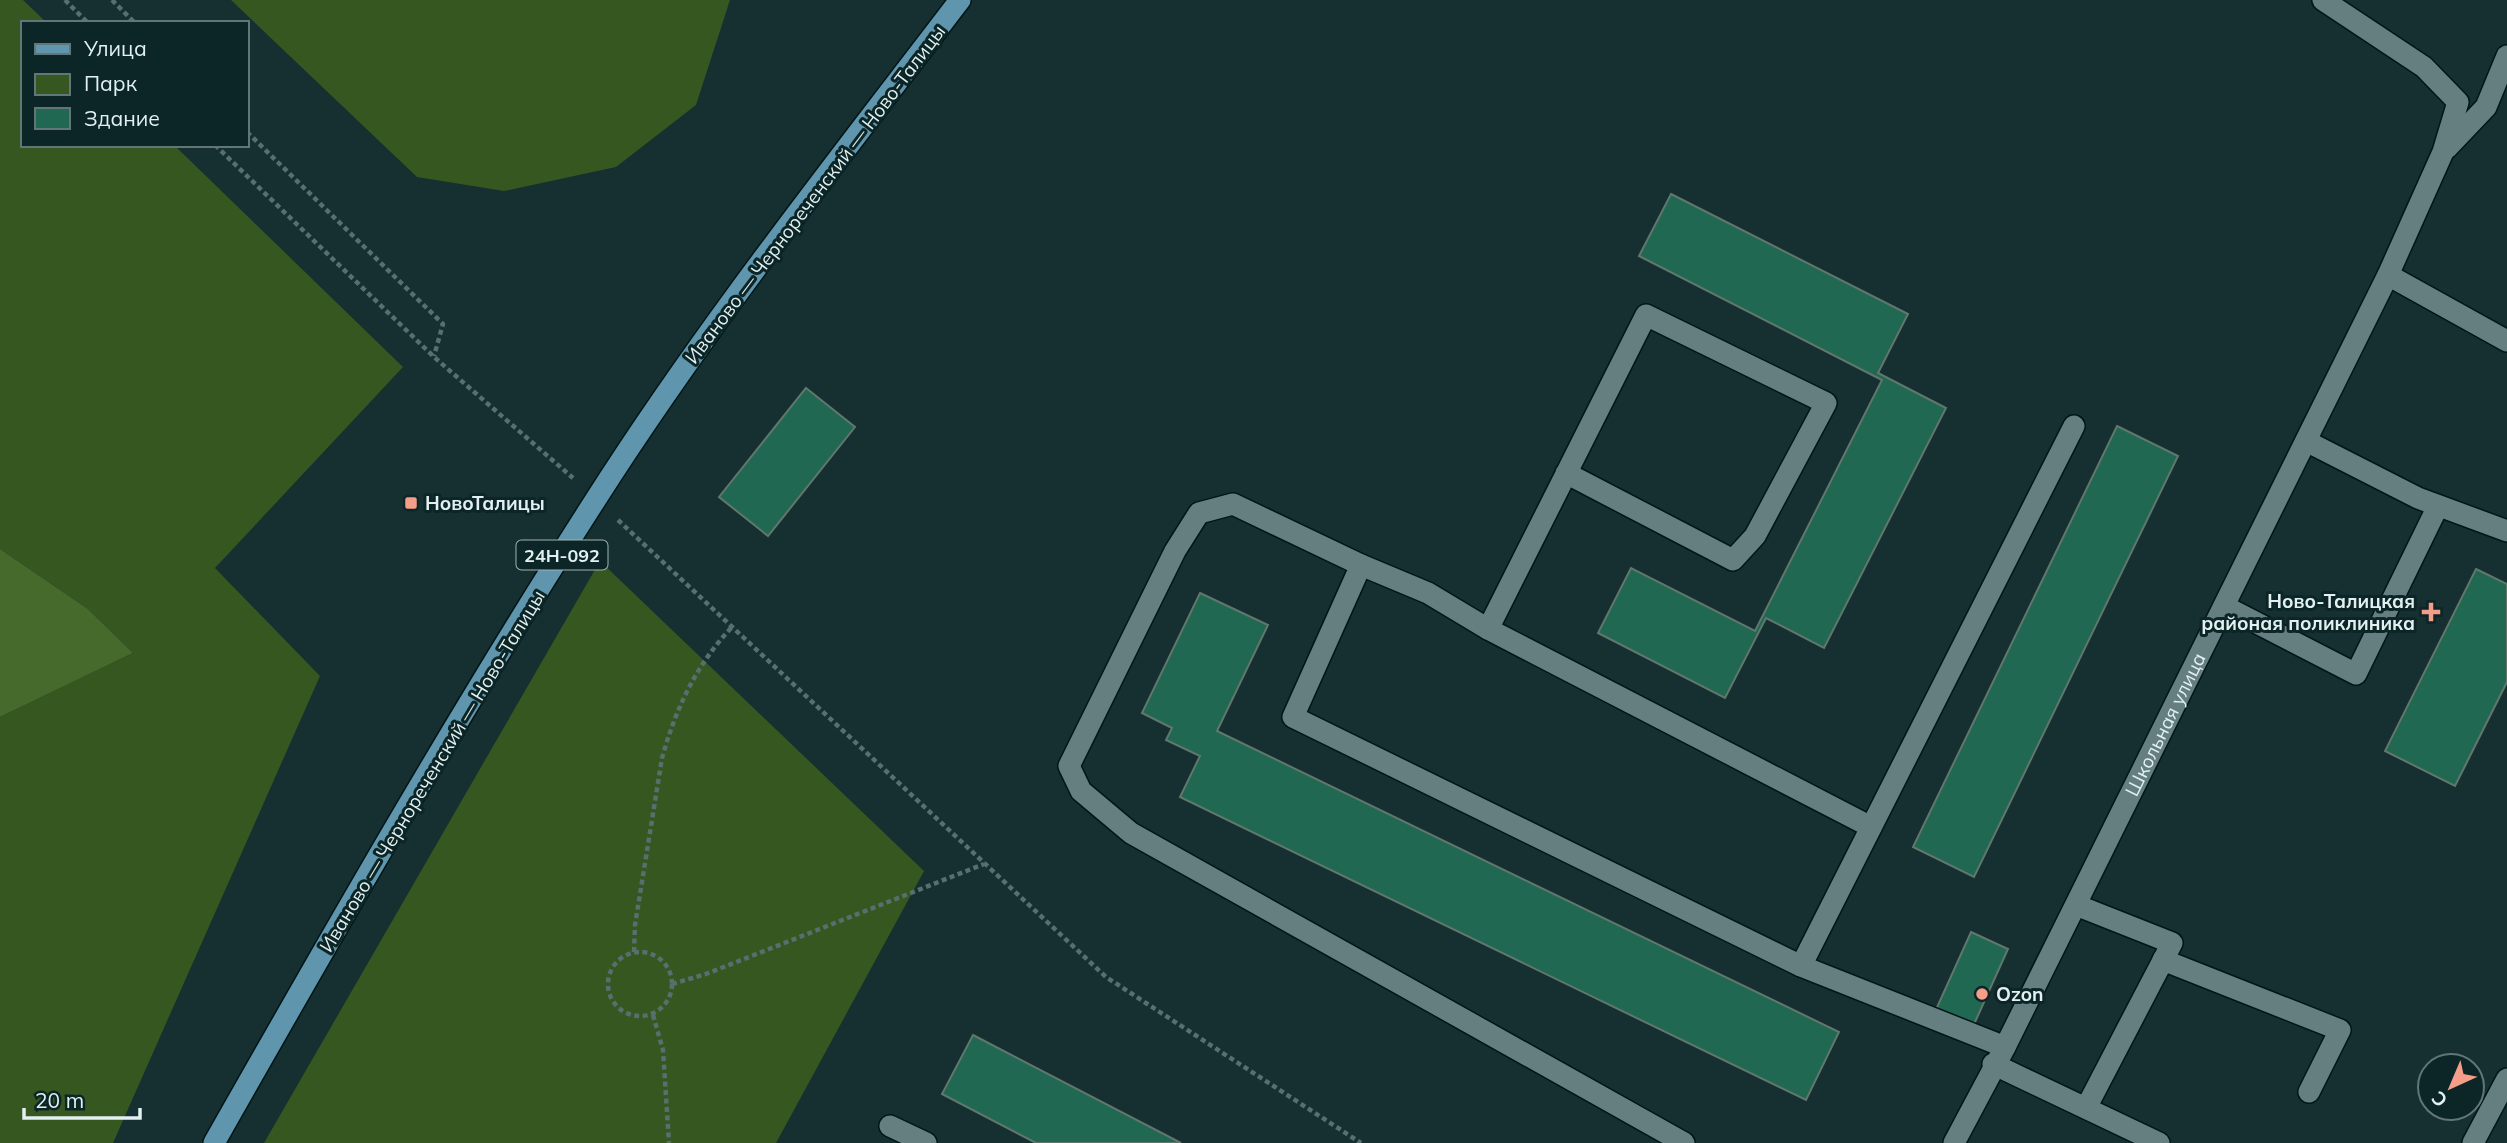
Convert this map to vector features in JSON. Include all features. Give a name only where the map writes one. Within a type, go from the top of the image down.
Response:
[{"type":"main road","name":"Иваново — Чернореченский — Ново-Талицы","points":[[214,1143],[364,879],[596,498],[733,298],[960,0]]},
{"type":"street","points":[[2323,0],[2424,67],[2458,102],[2444,152]]},
{"type":"street","points":[[2444,152],[2486,107],[2507,56]]},
{"type":"street","name":"Школьная улица","points":[[1954,1143],[2076,905],[2306,441],[2388,275],[2444,152]]},
{"type":"street","points":[[2388,275],[2507,341]]},
{"type":"street","points":[[1488,629],[1646,315],[1826,402],[1755,536],[1733,560],[1566,474]]},
{"type":"street","points":[[1801,966],[2074,426]]},
{"type":"street","points":[[2306,441],[2438,506],[2507,531]]},
{"type":"street","points":[[1684,1143],[1131,833],[1081,790],[1069,766],[1175,551],[1199,513],[1233,504],[1427,593],[1488,629],[1871,827]]},
{"type":"street","points":[[2224,606],[2356,674],[2438,506]]},
{"type":"street","points":[[1361,565],[1293,717],[1801,966],[1999,1056],[2086,1108],[2159,1143]]},
{"type":"street","points":[[2076,905],[2172,943],[2086,1108]]},
{"type":"street","points":[[2163,960],[2340,1030],[2309,1092]]},
{"type":"street","points":[[2473,1143],[2507,1079]]},
{"type":"street","points":[[890,1126],[926,1143]]},
{"type":"path","points":[[65,0],[86,21]]},
{"type":"path","points":[[111,0],[133,21]]},
{"type":"path","points":[[248,133],[443,324],[434,357]]},
{"type":"path","points":[[217,147],[434,357],[596,498],[1107,977],[1361,1143]]},
{"type":"path","points":[[634,952],[635,925],[662,758],[693,679],[711,649],[732,627]]},
{"type":"path","points":[[672,984],[706,974],[984,864]]},
{"type":"path","points":[[634,952],[653,954],[668,968],[672,984],[667,1002],[653,1015],[633,1016],[616,1007],[608,990],[607,978],[618,960],[634,952]]},
{"type":"path","points":[[653,1015],[663,1050],[669,1143]]},
{"type":"green space","points":[[0,0],[23,0],[45,21],[21,21],[21,147],[176,147],[403,367],[215,568],[320,676],[113,1143],[0,1143],[0,717],[133,653],[88,609],[0,549]]},
{"type":"green space","points":[[231,0],[730,0],[696,105],[616,167],[504,191],[417,177]]},
{"type":"green space","points":[[0,549],[88,609],[133,653],[0,717]]},
{"type":"green space","points":[[600,561],[924,871],[776,1143],[264,1143]]},
{"type":"building","points":[[1671,194],[1908,314],[1878,373],[1946,408],[1824,648],[1766,618],[1725,698],[1598,633],[1631,568],[1755,631],[1882,380],[1639,256]]},
{"type":"building","points":[[806,388],[855,427],[768,536],[719,497]]},
{"type":"building","points":[[2117,426],[2178,456],[1974,877],[1913,847]]},
{"type":"building","points":[[2476,569],[2507,584],[2507,682],[2455,786],[2385,751]]},
{"type":"building","points":[[1200,593],[1268,625],[1217,731],[1839,1032],[1806,1100],[1180,797],[1200,756],[1166,740],[1172,728],[1142,713]]},
{"type":"building","points":[[1971,932],[2008,949],[1971,1031],[1934,1014]]},
{"type":"building","points":[[973,1035],[1181,1143],[1036,1143],[942,1094]]},
{"type":"place","name":"НовоТалицы","points":[[411,503]]},
{"type":"place","name":"Ново-Талицкая районая поликлиника","points":[[2431,612]]},
{"type":"place","name":"Ozon","points":[[1982,994]]}]
